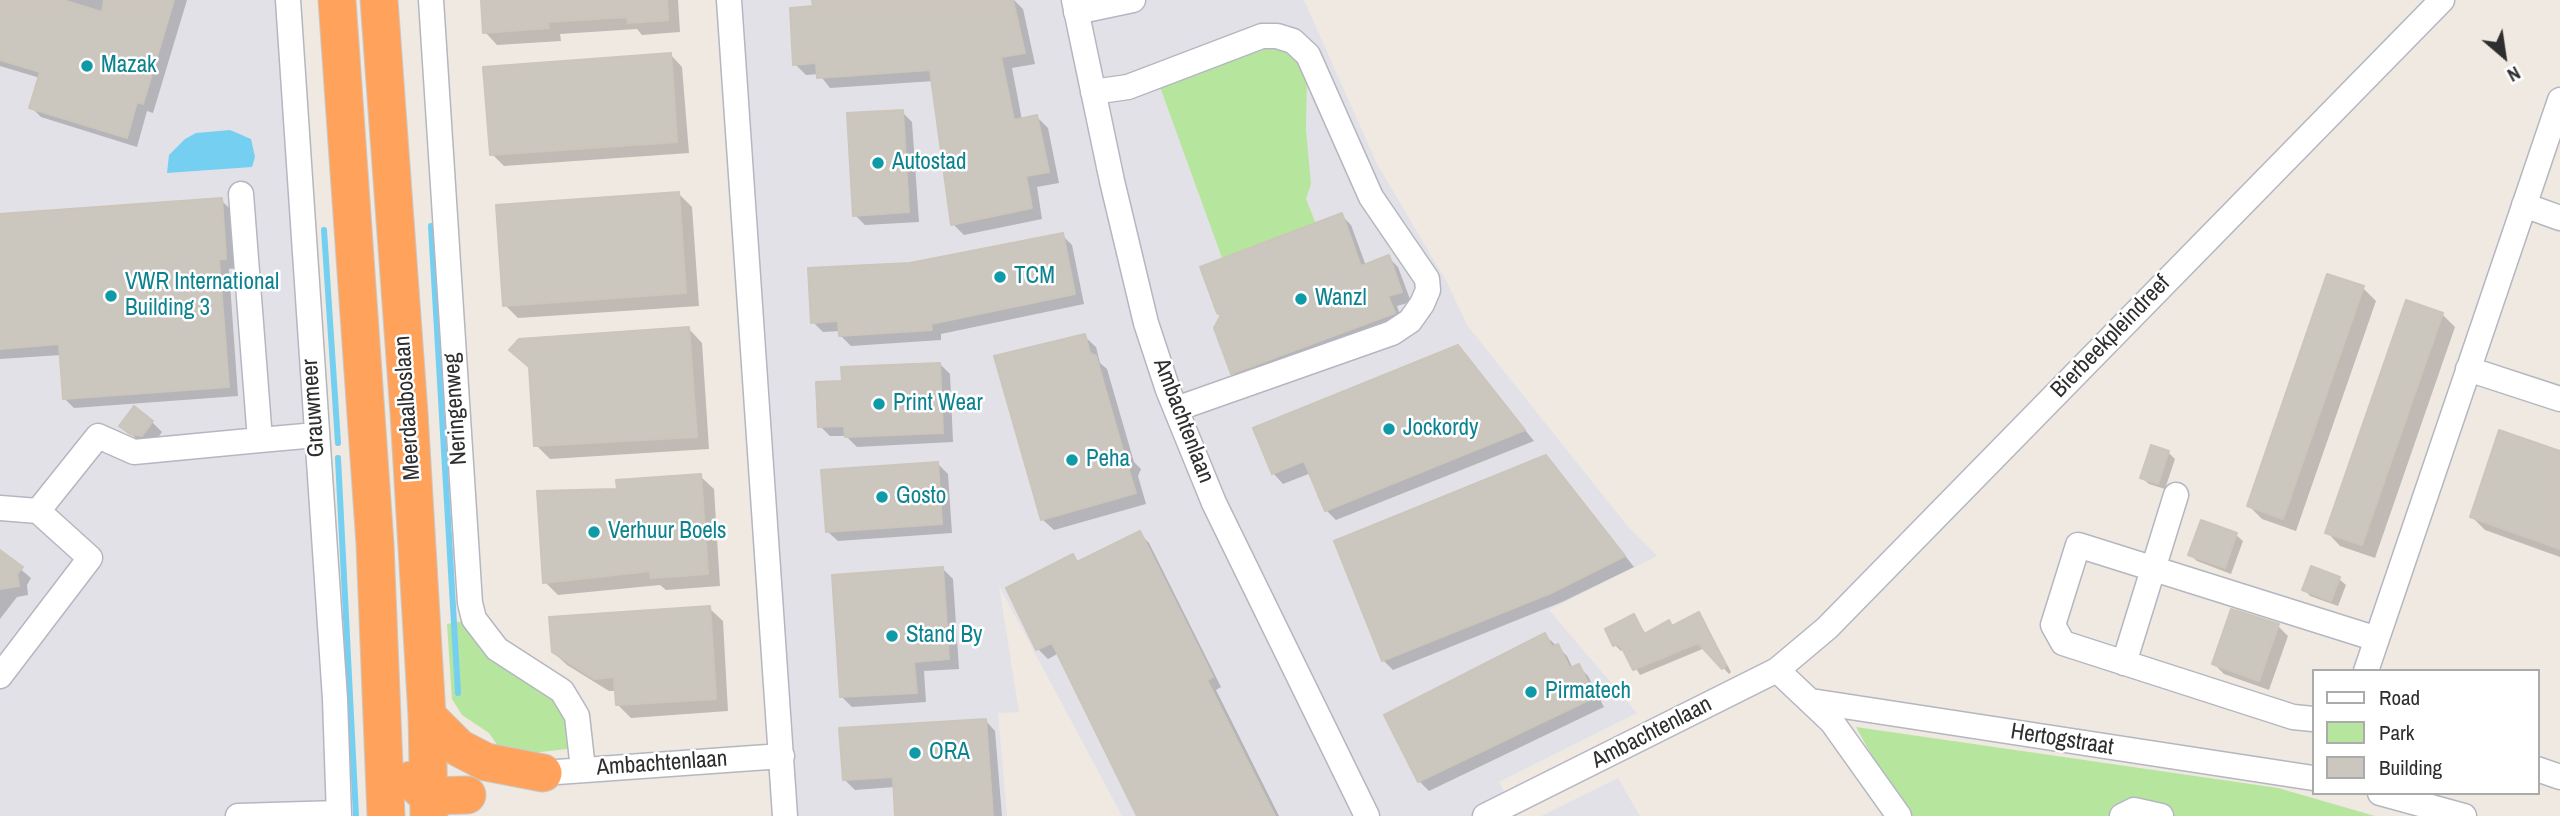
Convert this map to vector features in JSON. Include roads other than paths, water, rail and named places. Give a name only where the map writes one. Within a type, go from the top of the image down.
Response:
[{"type":"highway","name":"Meerdaalboslaan","points":[[337,0],[375,544],[386,816]]},
{"type":"highway","name":"Meerdaalboslaan","points":[[379,0],[409,413],[427,716],[443,806]]},
{"type":"highway","points":[[427,716],[459,748],[486,762],[543,773]]},
{"type":"highway","points":[[385,742],[406,775],[443,806],[543,773]]},
{"type":"street","name":"Grauwmeer","points":[[288,0],[335,699],[339,815]]},
{"type":"street","name":"Neringenweg","points":[[431,0],[470,603],[474,620],[497,649],[562,691],[577,716],[583,769]]},
{"type":"street","points":[[729,0],[785,816]]},
{"type":"street","points":[[1075,6],[1133,0]]},
{"type":"street","name":"Bierbeekpleindreef","points":[[1777,670],[1827,628],[2442,0]]},
{"type":"street","name":"Ambachtenlaan","points":[[1075,6],[1146,323],[1176,409],[1214,503],[1367,816]]},
{"type":"street","points":[[1093,92],[1128,87],[1262,36],[1278,36],[1293,41],[1308,55],[1371,197],[1427,279],[1428,290],[1422,304],[1410,321],[1392,333],[1176,409]]},
{"type":"street","points":[[2367,669],[2560,100]]},
{"type":"street","points":[[241,194],[260,440]]},
{"type":"street","points":[[2524,205],[2560,218]]},
{"type":"street","points":[[2468,369],[2560,399]]},
{"type":"street","points":[[38,511],[98,436],[134,452],[316,436]]},
{"type":"street","points":[[2124,663],[2176,495]]},
{"type":"street","points":[[0,508],[38,511],[90,558],[0,676]]},
{"type":"street","points":[[2312,719],[2293,718],[2063,643],[2053,625],[2078,545],[2377,639]]},
{"type":"street","points":[[1777,670],[1832,722],[1899,816]]},
{"type":"street","name":"Ambachtenlaan","points":[[1485,816],[1777,670]]},
{"type":"street","name":"Hertogstraat","points":[[1811,701],[2312,778]]},
{"type":"street","name":"Ambachtenlaan","points":[[543,773],[782,757]]},
{"type":"street","points":[[2539,770],[2560,777]]},
{"type":"street","points":[[2387,795],[2464,816]]},
{"type":"street","points":[[2122,816],[2134,810],[2161,816]]},
{"type":"street","points":[[238,816],[339,815]]},
{"type":"water","points":[[230,130],[251,139],[255,157],[252,167],[167,173],[169,155],[185,139],[196,133]]},
{"type":"waterway","points":[[431,226],[458,693]]},
{"type":"waterway","points":[[324,230],[338,443]]},
{"type":"waterway","points":[[338,458],[356,816]]},
{"type":"place","name":"Mazak","points":[[87,66]]},
{"type":"place","name":"Autostad","points":[[878,163]]},
{"type":"place","name":"TCM","points":[[1000,277]]},
{"type":"place","name":"VWR International Building 3","points":[[111,296]]},
{"type":"place","name":"Wanzl","points":[[1301,299]]},
{"type":"place","name":"Print Wear","points":[[879,404]]},
{"type":"place","name":"Jockordy","points":[[1389,429]]},
{"type":"place","name":"Peha","points":[[1072,460]]},
{"type":"place","name":"Gosto","points":[[882,497]]},
{"type":"place","name":"Verhuur Boels","points":[[594,532]]},
{"type":"place","name":"Stand By","points":[[892,636]]},
{"type":"place","name":"Pirmatech","points":[[1531,692]]},
{"type":"place","name":"ORA","points":[[915,753]]}]
